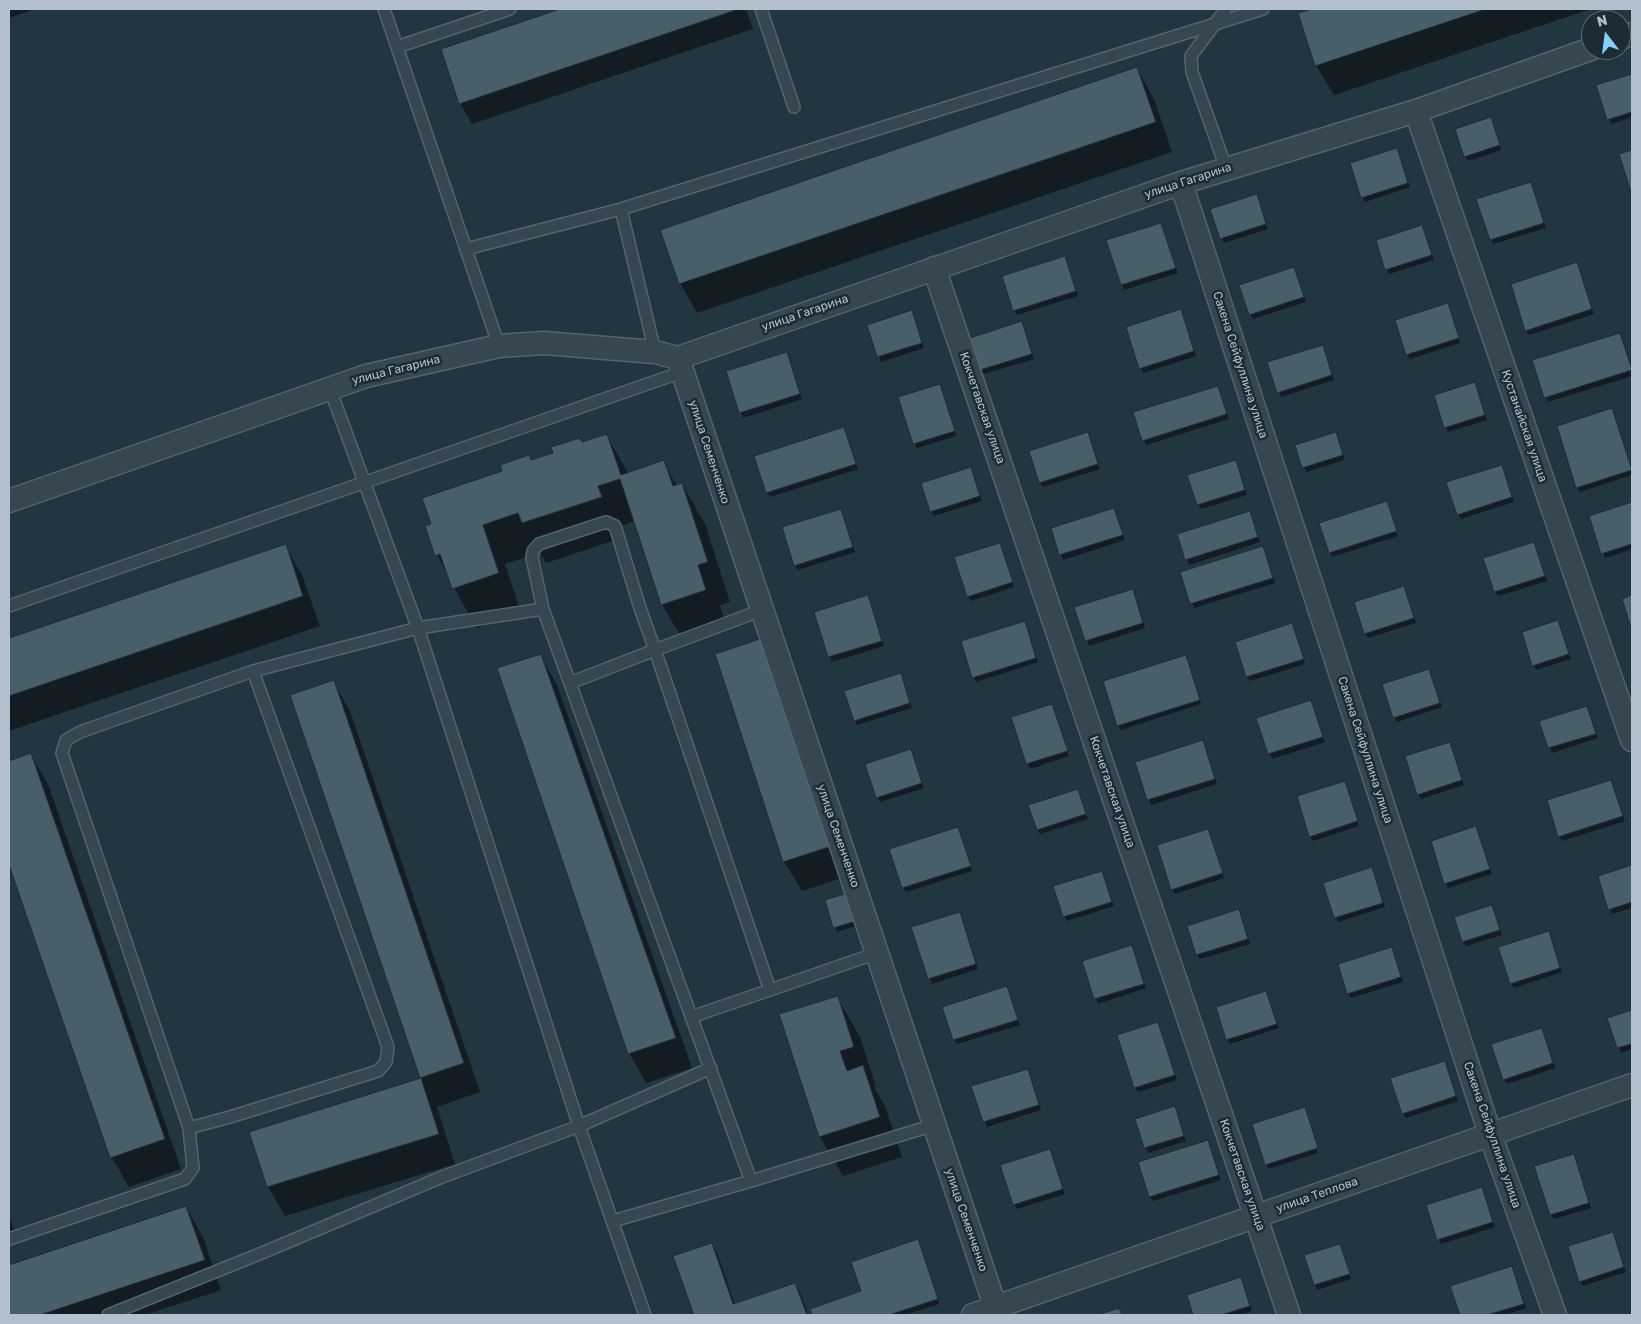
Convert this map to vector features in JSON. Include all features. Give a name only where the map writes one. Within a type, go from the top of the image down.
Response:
[{"type":"street","name":"улица Гагарина","points":[[9,501],[366,376],[499,346],[544,343],[654,352],[680,365],[934,268],[1226,168],[1416,111],[1581,53]]},
{"type":"street","name":"Кустанайская улица","points":[[1416,111],[1632,740]]},
{"type":"street","name":"Сакена Сейфуллина улица","points":[[1181,183],[1490,1134],[1555,1315]]},
{"type":"street","name":"Кокчетавская улица","points":[[934,268],[1289,1315]]},
{"type":"street","name":"улица Семенченко","points":[[680,365],[997,1311]]},
{"type":"street","name":"улица Теплова","points":[[973,1315],[997,1311],[1256,1216],[1632,1085]]},
{"type":"lane","points":[[384,9],[499,346]]},
{"type":"lane","points":[[397,47],[510,9]]},
{"type":"lane","points":[[761,9],[794,108]]},
{"type":"lane","points":[[1226,9],[1191,56],[1192,72],[1226,168]]},
{"type":"lane","points":[[466,249],[621,209],[1263,9]]},
{"type":"lane","points":[[621,209],[654,352]]},
{"type":"lane","points":[[9,606],[364,483],[680,365]]},
{"type":"lane","points":[[330,389],[418,628],[579,1126],[645,1315]]},
{"type":"lane","points":[[751,1181],[543,609],[532,558],[533,551],[539,544],[606,522],[615,526],[640,608],[656,650],[770,990]]},
{"type":"lane","points":[[9,1239],[185,1178],[193,1168],[189,1128],[62,753],[66,740],[80,732],[252,671],[418,628],[543,609]]},
{"type":"lane","points":[[570,683],[762,610]]},
{"type":"lane","points":[[189,1128],[378,1071],[386,1062],[388,1046],[252,671]]},
{"type":"lane","points":[[691,1017],[877,953]]},
{"type":"lane","points":[[108,1315],[262,1253],[442,1177],[579,1126],[711,1068]]},
{"type":"lane","points":[[613,1220],[751,1181],[934,1125]]},
{"type":"building","points":[[560,9],[739,9],[459,104],[441,49]]},
{"type":"building","points":[[1312,9],[1486,9],[1315,66],[1298,13]]},
{"type":"building","points":[[1137,67],[1156,122],[679,284],[660,230]]},
{"type":"building","points":[[1632,74],[1632,112],[1607,120],[1596,85]]},
{"type":"building","points":[[1491,117],[1500,145],[1464,157],[1455,129]]},
{"type":"building","points":[[1397,148],[1408,183],[1361,198],[1350,163]]},
{"type":"building","points":[[1632,150],[1632,191],[1631,192],[1619,154]]},
{"type":"building","points":[[1531,182],[1544,223],[1490,240],[1476,199]]},
{"type":"building","points":[[1257,194],[1266,224],[1220,239],[1210,209]]},
{"type":"building","points":[[1161,223],[1176,268],[1121,285],[1106,240]]},
{"type":"building","points":[[1422,225],[1432,255],[1385,270],[1376,240]]},
{"type":"building","points":[[1065,256],[1076,291],[1013,311],[1002,276]]},
{"type":"building","points":[[1577,262],[1592,309],[1525,331],[1511,284]]},
{"type":"building","points":[[1294,267],[1304,297],[1249,315],[1239,285]]},
{"type":"building","points":[[1448,303],[1459,338],[1406,355],[1395,320]]},
{"type":"building","points":[[1181,309],[1194,351],[1139,369],[1126,327]]},
{"type":"building","points":[[912,310],[922,343],[877,357],[867,325]]},
{"type":"building","points":[[1022,321],[1032,354],[980,370],[970,338]]},
{"type":"building","points":[[1620,333],[1632,370],[1544,398],[1532,360]]},
{"type":"building","points":[[1323,345],[1332,375],[1277,393],[1267,362]]},
{"type":"building","points":[[787,352],[800,394],[739,413],[726,371]]},
{"type":"building","points":[[1475,382],[1485,415],[1444,428],[1434,395]]},
{"type":"building","points":[[940,384],[955,431],[913,444],[898,397]]},
{"type":"building","points":[[1218,386],[1227,414],[1142,441],[1133,412]]},
{"type":"building","points":[[1612,408],[1632,470],[1576,488],[1557,426]]},
{"type":"building","points":[[844,427],[856,464],[766,493],[754,456]]},
{"type":"building","points":[[1088,432],[1098,464],[1039,483],[1029,451]]},
{"type":"building","points":[[1336,432],[1343,455],[1302,468],[1295,445]]},
{"type":"building","points":[[607,434],[621,475],[664,460],[673,486],[682,483],[708,562],[698,565],[706,590],[661,605],[620,479],[598,486],[602,497],[522,523],[518,513],[483,525],[499,573],[452,589],[440,554],[435,556],[425,526],[431,524],[422,498],[502,471],[500,465],[529,455],[531,460],[553,453],[551,447],[580,438],[582,442]]},
{"type":"building","points":[[1236,460],[1245,490],[1197,505],[1187,475]]},
{"type":"building","points":[[1502,465],[1512,497],[1457,515],[1446,482]]},
{"type":"building","points":[[971,467],[980,496],[930,512],[921,483]]},
{"type":"building","points":[[1387,501],[1397,531],[1329,553],[1319,523]]},
{"type":"building","points":[[1632,502],[1632,544],[1601,554],[1589,516]]},
{"type":"building","points":[[1114,508],[1123,535],[1059,555],[1051,528]]},
{"type":"building","points":[[841,509],[853,547],[794,566],[782,527]]},
{"type":"building","points":[[1250,511],[1258,537],[1185,560],[1177,534]]},
{"type":"building","points":[[1534,542],[1545,576],[1494,592],[1483,558]]},
{"type":"building","points":[[1000,543],[1013,582],[967,597],[954,557]]},
{"type":"building","points":[[286,544],[303,596],[9,696],[9,638]]},
{"type":"building","points":[[1263,546],[1273,578],[1190,604],[1180,572]]},
{"type":"building","points":[[1404,586],[1414,618],[1364,634],[1354,602]]},
{"type":"building","points":[[1133,589],[1143,623],[1085,641],[1074,607]]},
{"type":"building","points":[[868,595],[882,641],[828,657],[814,612]]},
{"type":"building","points":[[1632,595],[1632,631],[1622,599]]},
{"type":"building","points":[[1558,620],[1569,654],[1532,666],[1522,632]]},
{"type":"building","points":[[1025,621],[1036,658],[972,678],[961,641]]},
{"type":"building","points":[[1292,623],[1304,659],[1246,677],[1235,642]]},
{"type":"building","points":[[766,637],[835,845],[783,862],[715,654]]},
{"type":"building","points":[[541,654],[676,1038],[628,1054],[497,668]]},
{"type":"building","points":[[1186,655],[1200,700],[1117,726],[1103,681]]},
{"type":"building","points":[[1429,669],[1440,703],[1393,718],[1382,684]]},
{"type":"building","points":[[901,673],[910,703],[854,721],[844,691]]},
{"type":"building","points":[[334,680],[464,1063],[420,1078],[290,695]]},
{"type":"building","points":[[1311,700],[1323,737],[1268,754],[1256,718]]},
{"type":"building","points":[[1052,704],[1068,751],[1026,764],[1011,717]]},
{"type":"building","points":[[1587,706],[1596,734],[1548,748],[1539,721]]},
{"type":"building","points":[[1203,740],[1215,779],[1147,800],[1135,762]]},
{"type":"building","points":[[1450,742],[1462,780],[1417,795],[1405,756]]},
{"type":"building","points":[[911,749],[922,783],[876,798],[865,764]]},
{"type":"building","points":[[31,753],[165,1139],[110,1158],[9,865],[9,761]]},
{"type":"building","points":[[1611,780],[1623,816],[1558,837],[1547,800]]},
{"type":"building","points":[[1345,781],[1358,821],[1309,837],[1297,796]]},
{"type":"building","points":[[1078,789],[1086,814],[1037,830],[1028,805]]},
{"type":"building","points":[[1476,826],[1490,869],[1444,884],[1431,841]]},
{"type":"building","points":[[958,827],[971,866],[902,888],[889,849]]},
{"type":"building","points":[[1208,829],[1223,873],[1171,890],[1157,845]]},
{"type":"building","points":[[1632,865],[1632,902],[1608,910],[1598,876]]},
{"type":"building","points":[[1372,867],[1383,903],[1334,918],[1323,883]]},
{"type":"building","points":[[1102,871],[1112,902],[1063,917],[1053,886]]},
{"type":"building","points":[[851,892],[860,920],[833,928],[825,900]]},
{"type":"building","points":[[1492,905],[1500,930],[1462,942],[1454,917]]},
{"type":"building","points":[[1239,909],[1248,939],[1196,955],[1187,926]]},
{"type":"building","points":[[960,912],[976,964],[928,979],[911,927]]},
{"type":"building","points":[[1549,931],[1560,968],[1510,984],[1498,947]]},
{"type":"building","points":[[1132,945],[1144,984],[1094,999],[1082,961]]},
{"type":"building","points":[[1392,947],[1401,977],[1347,994],[1338,964]]},
{"type":"building","points":[[1007,986],[1018,1020],[953,1040],[942,1007]]},
{"type":"building","points":[[1266,991],[1277,1024],[1226,1040],[1216,1007]]},
{"type":"building","points":[[838,996],[854,1047],[840,1051],[847,1071],[863,1065],[880,1117],[819,1137],[779,1014]]},
{"type":"building","points":[[1632,1010],[1632,1044],[1617,1048],[1607,1018]]},
{"type":"building","points":[[1158,1022],[1175,1075],[1134,1088],[1117,1035]]},
{"type":"building","points":[[1542,1028],[1553,1063],[1503,1080],[1491,1044]]},
{"type":"building","points":[[1445,1061],[1456,1096],[1402,1114],[1390,1078]]},
{"type":"building","points":[[1028,1069],[1039,1105],[983,1122],[971,1086]]},
{"type":"building","points":[[421,1078],[439,1134],[267,1187],[249,1132]]},
{"type":"building","points":[[1175,1106],[1184,1136],[1144,1148],[1135,1119]]},
{"type":"building","points":[[1305,1107],[1318,1148],[1265,1165],[1252,1124]]},
{"type":"building","points":[[1208,1140],[1219,1175],[1149,1197],[1138,1162]]},
{"type":"building","points":[[1050,1149],[1063,1189],[1013,1205],[1000,1165]]},
{"type":"building","points":[[1574,1154],[1589,1203],[1550,1215],[1534,1166]]},
{"type":"building","points":[[1482,1187],[1493,1222],[1437,1240],[1426,1205]]},
{"type":"building","points":[[186,1206],[205,1260],[40,1315],[9,1315],[9,1265]]},
{"type":"building","points":[[1613,1232],[1624,1267],[1579,1282],[1568,1246]]},
{"type":"building","points":[[918,1239],[938,1299],[889,1315],[812,1315],[810,1309],[861,1291],[851,1262]]},
{"type":"building","points":[[712,1243],[733,1304],[795,1283],[807,1315],[694,1315],[673,1256]]},
{"type":"building","points":[[1340,1244],[1350,1274],[1314,1285],[1304,1255]]},
{"type":"building","points":[[1512,1266],[1524,1304],[1487,1315],[1460,1315],[1450,1286]]},
{"type":"building","points":[[1241,1277],[1250,1306],[1221,1315],[1193,1315],[1187,1295]]},
{"type":"building","points":[[1119,1308],[1122,1315],[1097,1315]]}]
